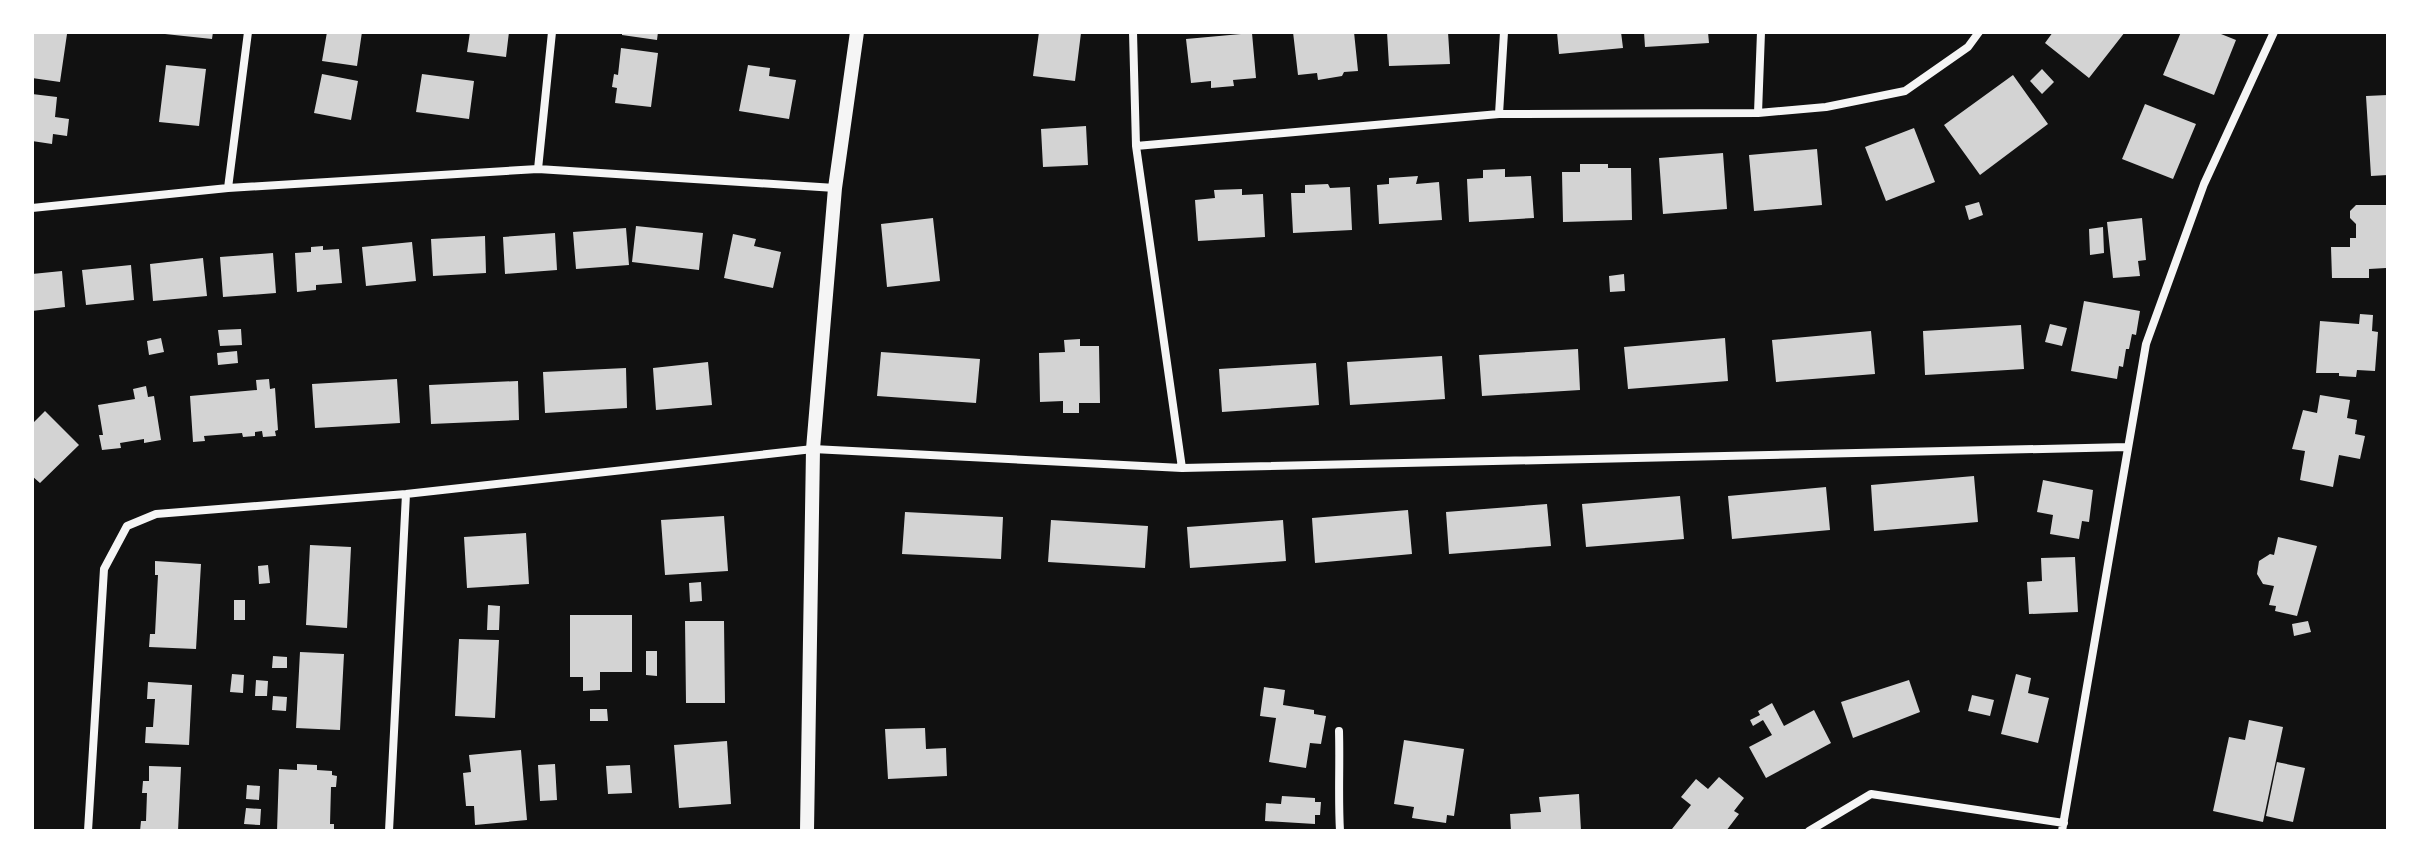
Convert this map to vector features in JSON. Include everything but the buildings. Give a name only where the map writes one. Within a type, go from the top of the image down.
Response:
[{"type":"street","points":[[228,188],[248,32]]},
{"type":"street","points":[[538,169],[552,32]]},
{"type":"street","points":[[807,831],[813,449],[835,188],[857,32]]},
{"type":"street","points":[[1133,32],[1136,146],[1182,468]]},
{"type":"street","points":[[1499,114],[1504,32]]},
{"type":"street","points":[[1758,113],[1761,32]]},
{"type":"street","points":[[1136,146],[1499,114],[1758,113],[1826,107],[1905,91],[1968,47],[1979,32]]},
{"type":"street","points":[[1809,831],[1871,794],[2063,827],[2146,344],[2204,184],[2274,32]]},
{"type":"street","points":[[32,208],[228,188],[538,169],[835,188]]},
{"type":"street","points":[[88,831],[104,569],[127,526],[156,514],[406,494],[813,449],[1182,468],[2128,447]]},
{"type":"street","points":[[389,831],[406,494]]},
{"type":"street","points":[[1339,731],[1337,790],[1340,831]]}]
